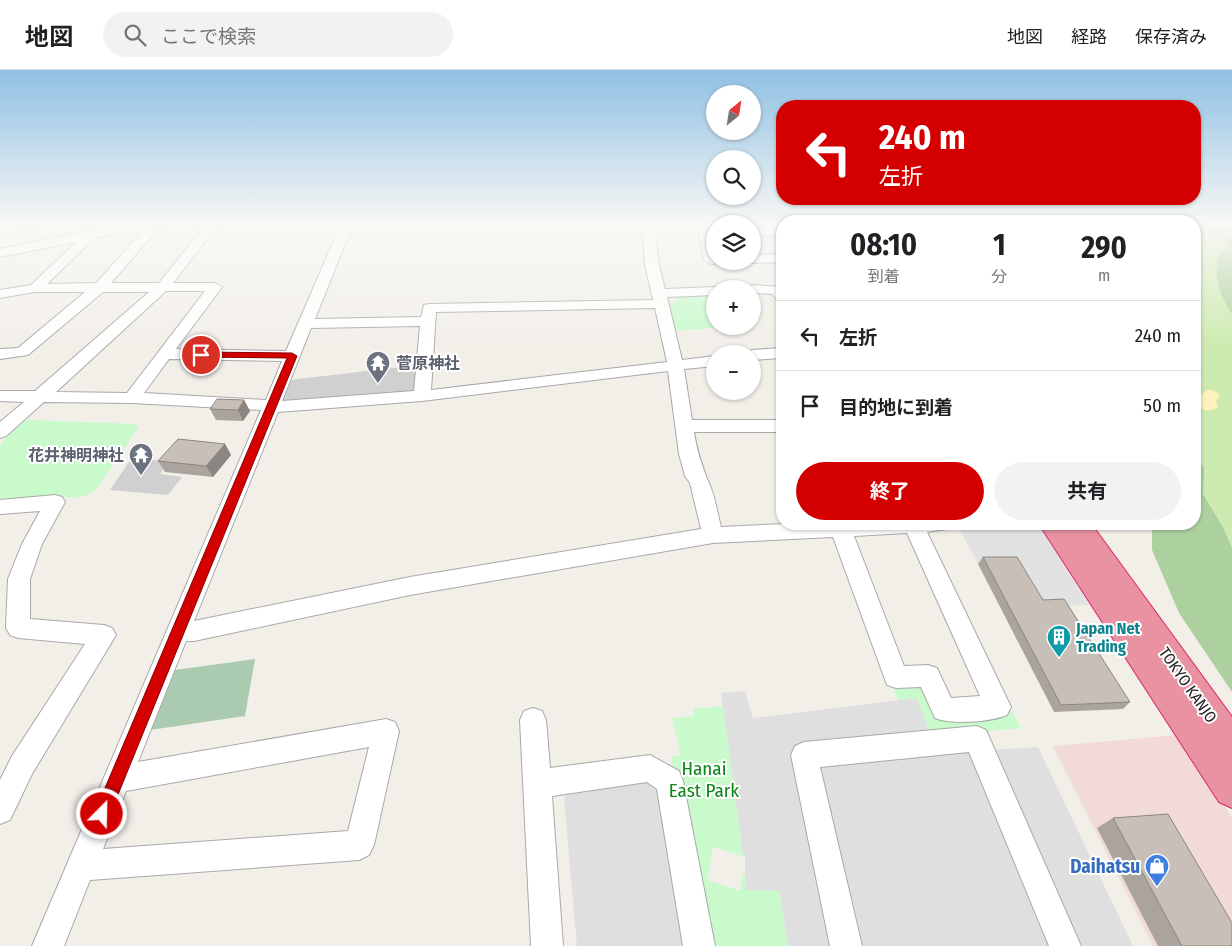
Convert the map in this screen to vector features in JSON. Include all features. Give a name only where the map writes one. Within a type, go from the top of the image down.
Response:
[{"type":"highway","name":"TOKYO KANJO","points":[[1057,530],[1232,789]]},
{"type":"highway","name":"TOKYO KANJO","points":[[1079,530],[1232,747]]},
{"type":"street","points":[[35,288],[59,265]]},
{"type":"street","points":[[0,354],[22,352],[100,287],[120,265]]},
{"type":"street","points":[[0,432],[163,286],[180,265]]},
{"type":"street","points":[[48,946],[330,265]]},
{"type":"street","points":[[652,265],[676,367],[688,454],[695,476],[699,482],[713,535]]},
{"type":"street","points":[[0,294],[35,288],[215,287],[132,398]]},
{"type":"street","points":[[761,289],[776,290]]},
{"type":"street","points":[[422,396],[429,308],[660,298],[706,292]]},
{"type":"street","points":[[305,324],[427,321]]},
{"type":"street","points":[[761,354],[776,353]]},
{"type":"street","points":[[164,354],[292,356]]},
{"type":"street","points":[[0,396],[132,398],[286,407],[422,396],[706,362]]},
{"type":"street","points":[[684,426],[776,426]]},
{"type":"street","points":[[0,507],[60,502],[32,544],[19,579],[18,628],[104,635],[22,765],[0,810]]},
{"type":"street","points":[[178,631],[194,630],[476,574],[713,535],[841,530],[896,677],[928,676],[944,710],[998,707],[916,530]]},
{"type":"street","points":[[533,720],[547,946]]},
{"type":"street","points":[[81,866],[359,844],[386,731],[117,779]]},
{"type":"street","points":[[846,946],[804,755],[977,739],[1065,946]]},
{"type":"street","points":[[537,784],[650,768],[669,781],[699,946]]},
{"type":"shaded area","points":[[418,365],[417,393],[292,404],[282,400],[290,380]]},
{"type":"shaded area","points":[[131,459],[170,461],[160,474],[182,477],[168,495],[110,490]]},
{"type":"shaded area","points":[[960,530],[1042,530],[1089,605],[1037,607],[1012,564],[978,564]]},
{"type":"shaded area","points":[[745,691],[753,718],[917,698],[931,736],[793,749],[837,946],[788,946],[779,891],[745,890],[745,857],[743,856],[721,693]]},
{"type":"shaded area","points":[[1178,735],[1232,818],[1232,946],[1153,946],[1053,746]]},
{"type":"shaded area","points":[[1038,747],[1133,946],[1074,946],[991,750]]},
{"type":"shaded area","points":[[967,748],[977,755],[1055,946],[855,946],[819,762]]},
{"type":"shaded area","points":[[649,777],[660,784],[691,946],[577,946],[564,799],[572,788]]},
{"type":"green space","points":[[1201,265],[1232,265],[1232,670],[1197,530],[1201,530]]},
{"type":"green space","points":[[1217,265],[1232,265],[1232,314],[1221,293]]},
{"type":"green space","points":[[706,293],[706,328],[675,331],[667,303],[677,303],[673,295]]},
{"type":"green space","points":[[27,420],[135,424],[138,428],[96,490],[85,496],[0,503],[0,445],[16,426]]},
{"type":"green space","points":[[1201,463],[1204,468],[1203,494],[1224,529],[1232,548],[1232,692],[1179,613],[1152,550],[1152,530],[1201,530]]},
{"type":"green space","points":[[255,659],[245,716],[150,730],[175,670]]},
{"type":"green space","points":[[919,682],[940,716],[1011,710],[1021,728],[931,736],[917,698],[898,700],[892,685]]},
{"type":"green space","name":"Hanai East Park","points":[[723,706],[743,856],[713,847],[707,880],[740,891],[744,867],[746,890],[779,891],[788,946],[710,946],[671,757],[681,755],[672,718],[694,716],[694,709]]},
{"type":"sand","points":[[1209,389],[1218,393],[1219,398],[1216,400],[1218,408],[1207,411],[1201,408],[1201,394],[1203,395]]},
{"type":"building","points":[[217,399],[244,400],[238,410],[210,409]]},
{"type":"building","points":[[178,439],[225,444],[206,466],[158,461]]},
{"type":"building","name":"Japan Net Trading","points":[[983,557],[1017,557],[1043,600],[1064,599],[1130,702],[1061,705]]},
{"type":"building","points":[[1168,814],[1232,923],[1232,946],[1182,946],[1113,818]]},
{"type":"place","name":"菅原神社","points":[[378,384]]},
{"type":"place","name":"花井神明神社","points":[[141,476]]},
{"type":"place","name":"Japan Net Trading","points":[[1059,658]]},
{"type":"place","name":"Daihatsu","points":[[1157,887]]},
{"type":"route","points":[[102,814],[292,356],[201,355]]}]
